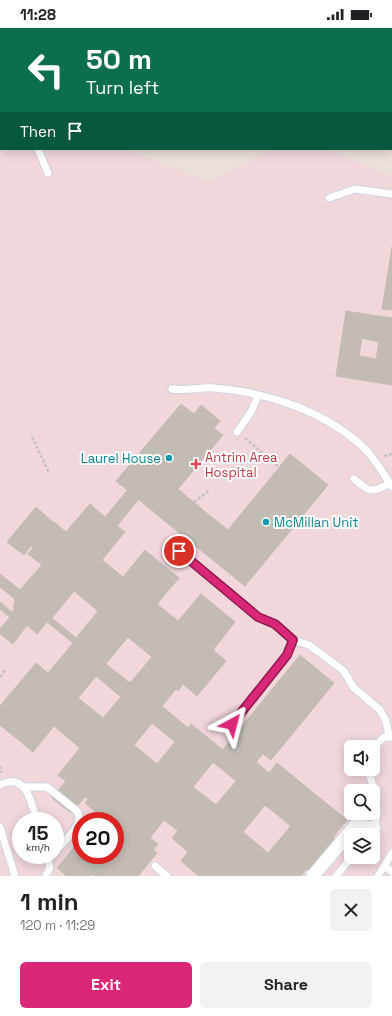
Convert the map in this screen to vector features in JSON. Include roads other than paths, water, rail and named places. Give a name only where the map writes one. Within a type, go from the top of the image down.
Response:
[{"type":"street","points":[[313,876],[344,839]]},
{"type":"lane","points":[[38,150],[48,173]]},
{"type":"lane","points":[[329,198],[355,190],[392,194]]},
{"type":"lane","points":[[172,389],[212,388],[234,390],[302,409],[329,423],[365,449],[391,485],[371,491],[354,479]]},
{"type":"lane","points":[[237,432],[251,412],[258,396]]},
{"type":"lane","points":[[179,551],[258,617],[275,624],[293,640],[309,645],[344,671],[353,687],[380,710],[386,721],[390,736],[380,741]]},
{"type":"lane","points":[[232,724],[287,655],[293,640]]},
{"type":"lane","points":[[370,776],[378,810],[378,818],[373,828]]},
{"type":"lane","points":[[0,785],[10,782],[24,787],[47,787],[77,811],[80,816],[79,822],[64,841]]},
{"type":"lane","points":[[24,787],[29,795],[34,812]]},
{"type":"lane","points":[[0,827],[15,876]]},
{"type":"lane","points":[[378,876],[392,853]]},
{"type":"lane","points":[[46,876],[50,869],[50,864]]},
{"type":"lane","points":[[336,876],[346,864]]},
{"type":"lane","points":[[155,866],[167,876]]},
{"type":"lane","points":[[385,866],[392,872]]},
{"type":"place","name":"Laurel House","points":[[169,458]]},
{"type":"place","name":"Antrim Area Hospital","points":[[196,464]]},
{"type":"place","name":"McMillan Unit","points":[[266,522]]}]
